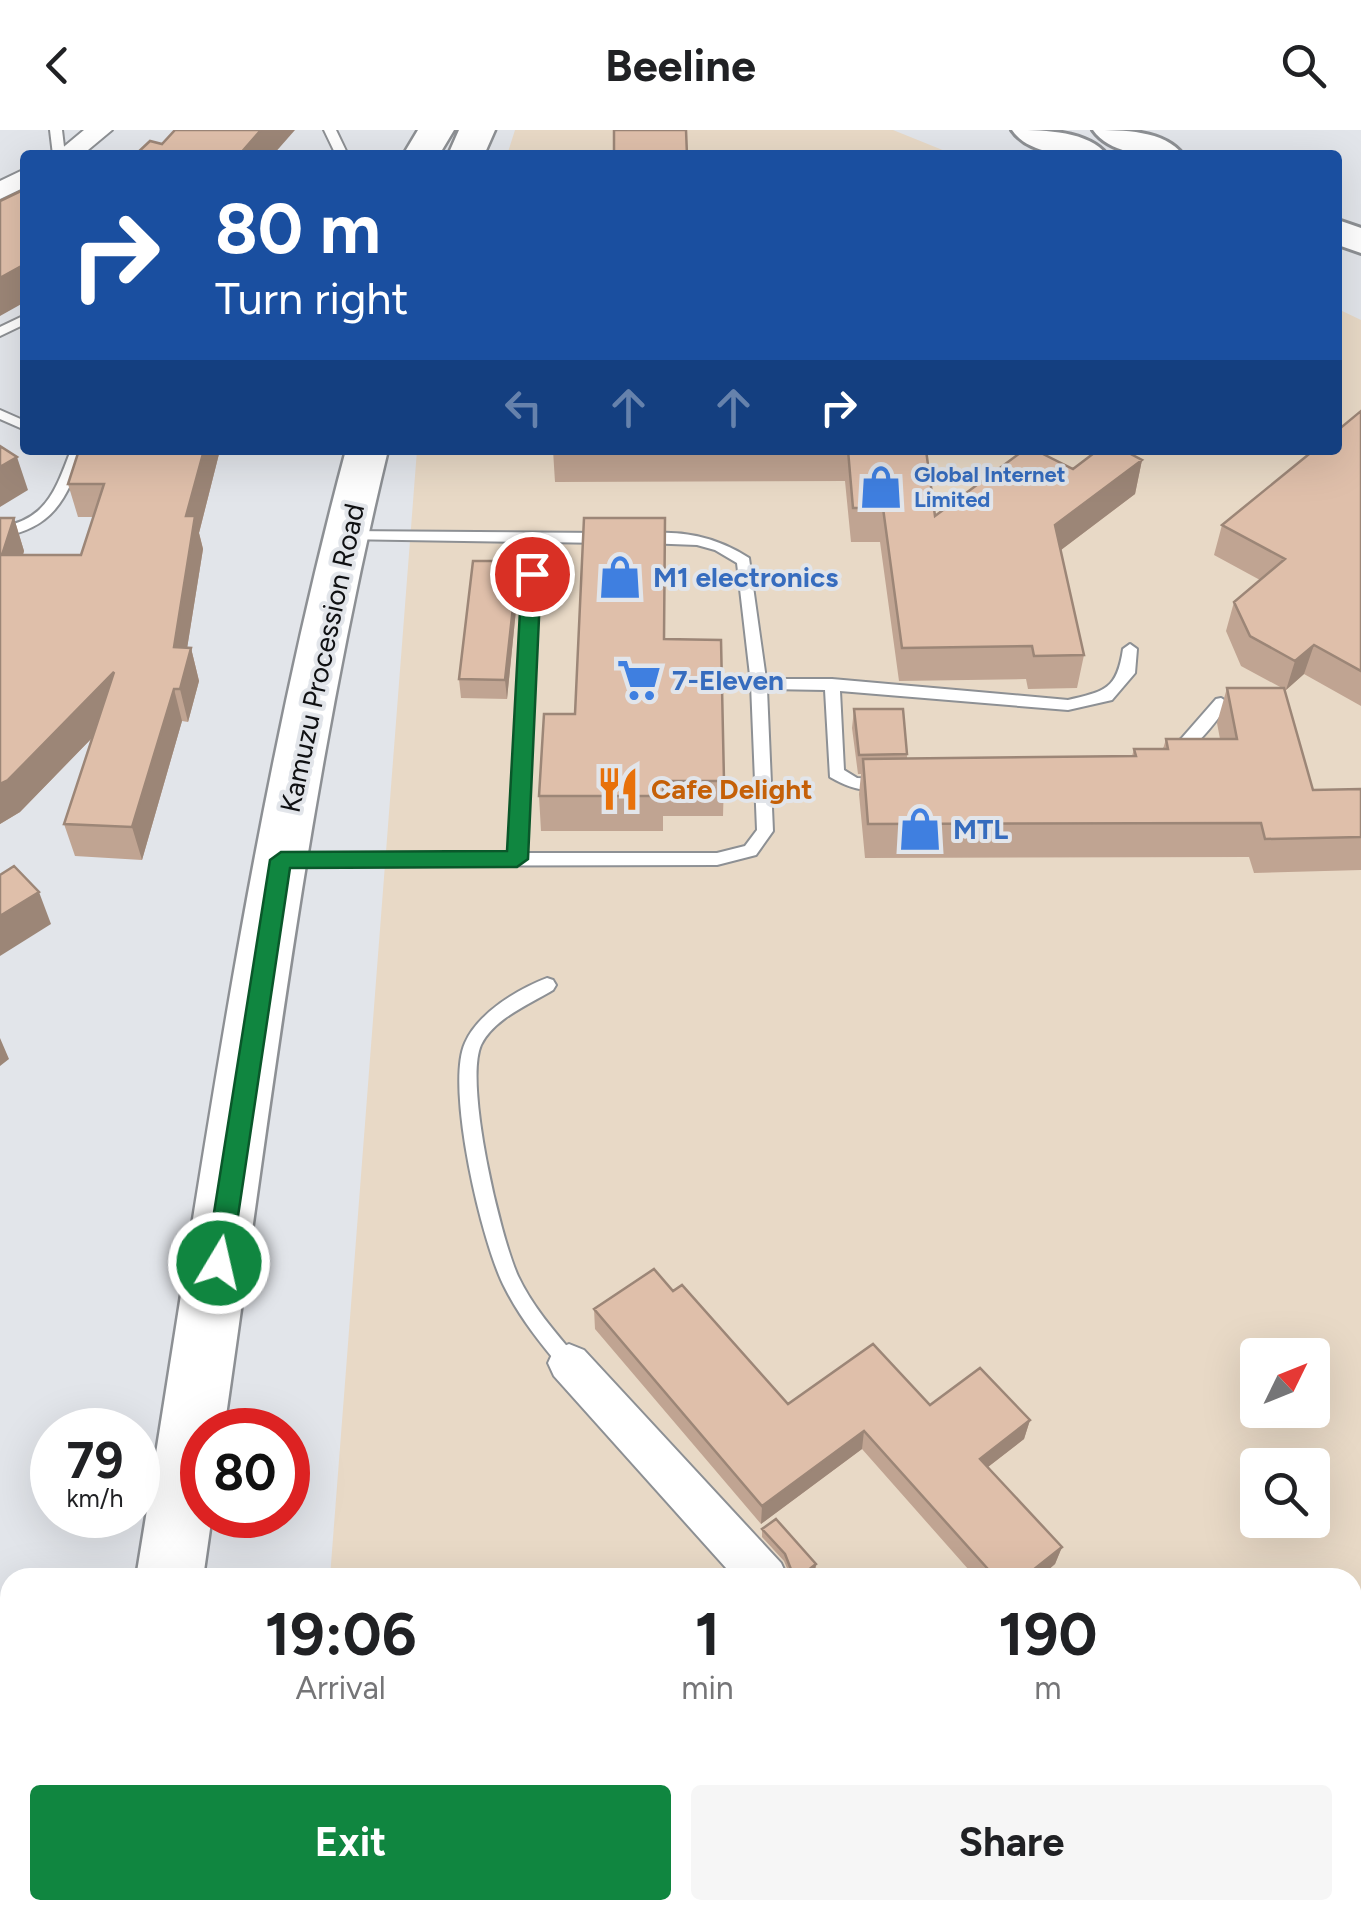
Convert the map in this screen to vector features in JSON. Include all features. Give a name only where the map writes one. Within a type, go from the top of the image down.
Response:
[{"type":"highway","name":"Kamuzu Procession Road","points":[[171,1568],[281,860],[345,536],[366,455]]},
{"type":"main road","points":[[1028,130],[1078,150]]},
{"type":"main road","points":[[1110,130],[1155,150]]},
{"type":"street","points":[[70,150],[100,130]]},
{"type":"street","points":[[570,1363],[756,1568]]},
{"type":"lane","points":[[0,532],[18,531],[43,519],[73,455]]},
{"type":"lane","points":[[345,536],[612,538]]},
{"type":"lane","points":[[517,859],[534,538]]},
{"type":"lane","points":[[281,860],[716,859],[750,851],[765,831],[759,684],[744,561],[722,544],[692,538],[632,538]]},
{"type":"lane","points":[[759,684],[832,684],[1068,705],[1107,696],[1127,673],[1130,649]]},
{"type":"lane","points":[[832,684],[836,773],[854,784],[893,782]]},
{"type":"lane","points":[[1159,756],[1187,743],[1221,703]]},
{"type":"lane","points":[[547,985],[496,1018],[472,1044],[466,1074],[494,1236],[509,1278],[533,1320],[570,1363]]},
{"type":"shaded area","points":[[515,130],[893,130],[943,150],[509,150]]},
{"type":"shaded area","points":[[1342,311],[1361,320],[1361,1568],[331,1568],[417,455],[1342,455]]},
{"type":"building","points":[[175,130],[261,130],[243,150],[140,150],[150,141],[162,144]]},
{"type":"building","points":[[614,130],[686,130],[687,150],[614,150]]},
{"type":"building","points":[[20,191],[20,267],[0,278],[0,201]]},
{"type":"building","points":[[1361,411],[1361,671],[1314,645],[1295,661],[1250,636],[1234,602],[1285,559],[1222,525],[1308,455],[1342,455],[1342,427]]},
{"type":"building","points":[[0,446],[17,457],[0,467]]},
{"type":"building","points":[[77,455],[203,455],[186,516],[195,516],[174,647],[191,648],[180,689],[174,689],[132,827],[64,824],[114,672],[0,784],[0,518],[14,518],[2,555],[81,555],[104,484],[68,484]]},
{"type":"building","points":[[848,455],[927,455],[935,516],[1017,455],[1045,455],[1073,469],[1091,455],[1132,455],[1142,460],[1055,525],[1084,655],[1034,656],[1032,646],[902,648],[883,508],[853,508]]},
{"type":"building","points":[[584,518],[665,518],[664,639],[721,640],[724,781],[663,781],[663,796],[539,796],[544,714],[575,714]]},
{"type":"building","points":[[473,561],[518,561],[505,680],[459,679]]},
{"type":"building","points":[[1227,688],[1284,688],[1313,790],[1361,789],[1361,837],[1265,839],[1261,823],[868,824],[863,759],[1136,756],[1134,749],[1168,749],[1166,739],[1237,739]]},
{"type":"building","points":[[854,709],[903,709],[907,754],[859,755]]},
{"type":"building","points":[[14,866],[39,892],[0,916],[0,875]]},
{"type":"building","points":[[654,1269],[673,1291],[682,1285],[788,1404],[873,1344],[930,1405],[980,1368],[1030,1420],[980,1459],[1062,1547],[1036,1568],[987,1568],[864,1431],[762,1506],[594,1309]]},
{"type":"building","points":[[776,1519],[816,1564],[811,1568],[790,1568],[785,1554],[762,1529]]},
{"type":"place","name":"Global Internet Limited","points":[[881,487]]},
{"type":"place","name":"M1 electronics","points":[[620,577]]},
{"type":"place","name":"7-Eleven","points":[[639,680]]},
{"type":"place","name":"Cafe Delight","points":[[618,789]]},
{"type":"place","name":"MTL","points":[[920,829]]},
{"type":"route","points":[[219,1263],[281,860],[517,859],[532,574]]}]
